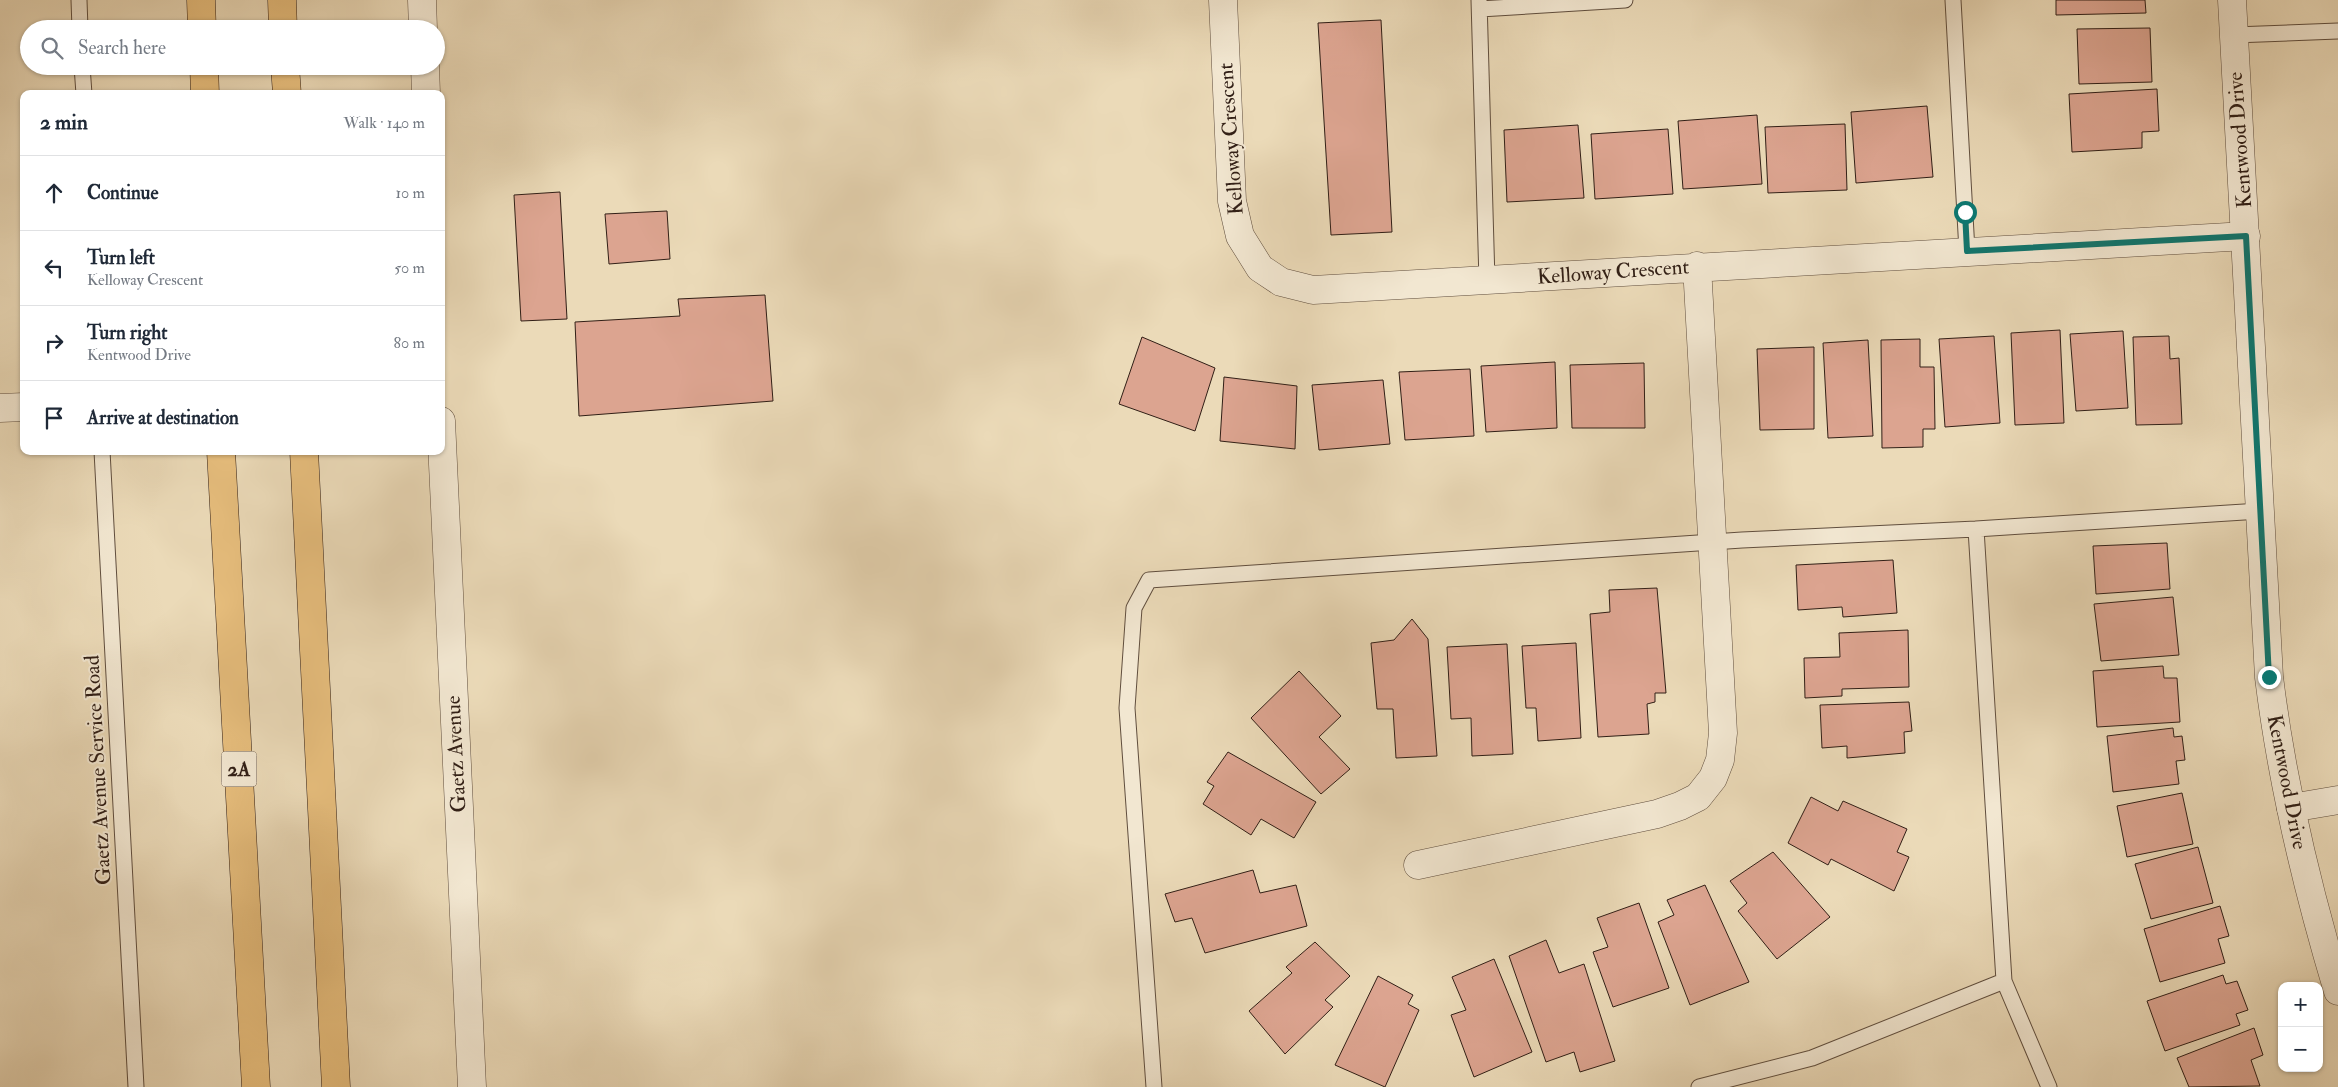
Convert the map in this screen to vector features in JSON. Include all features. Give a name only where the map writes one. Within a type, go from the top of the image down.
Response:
[{"type":"main road","points":[[201,0],[202,20]]},
{"type":"main road","points":[[282,0],[283,20]]},
{"type":"main road","points":[[204,75],[205,90]]},
{"type":"main road","points":[[286,75],[287,90]]},
{"type":"main road","name":"2A","points":[[221,455],[256,1087]]},
{"type":"main road","points":[[304,455],[336,1087]]},
{"type":"street","points":[[422,0],[423,20]]},
{"type":"street","name":"Kelloway Crescent","points":[[1223,0],[1232,201],[1240,236],[1260,268],[1281,282],[1313,290],[1697,266],[2246,236]]},
{"type":"street","name":"Kentwood Drive","points":[[2232,0],[2269,677],[2277,743],[2291,808],[2308,883],[2338,991]]},
{"type":"street","points":[[425,75],[426,90]]},
{"type":"street","points":[[1418,865],[1657,814],[1698,797],[1713,778],[1720,760],[1723,733],[1697,266]]},
{"type":"street","points":[[0,408],[20,407]]},
{"type":"street","name":"Gaetz Avenue","points":[[443,455],[472,1087]]},
{"type":"street","points":[[2291,808],[2338,800]]},
{"type":"lane","points":[[79,0],[80,20]]},
{"type":"lane","points":[[1487,280],[1479,4],[1625,0]]},
{"type":"lane","points":[[1953,0],[1967,251]]},
{"type":"lane","points":[[2234,34],[2338,30]]},
{"type":"lane","points":[[83,75],[84,90]]},
{"type":"lane","name":"Gaetz Avenue Service Road","points":[[102,455],[136,1087]]},
{"type":"lane","points":[[1154,1087],[1127,708],[1134,608],[1149,580],[1711,543],[2260,511]]},
{"type":"lane","points":[[1976,529],[2004,982],[2049,1087]]},
{"type":"lane","points":[[1699,1087],[1812,1058],[2004,982]]},
{"type":"building","points":[[2056,0],[2145,0],[2146,13],[2056,15]]},
{"type":"building","points":[[1381,20],[1392,232],[1331,235],[1318,23]]},
{"type":"building","points":[[2150,28],[2152,82],[2079,84],[2077,29]]},
{"type":"building","points":[[2157,89],[2159,131],[2142,132],[2142,148],[2072,152],[2069,94]]},
{"type":"building","points":[[1927,106],[1933,177],[1856,183],[1851,112]]},
{"type":"building","points":[[1757,115],[1762,184],[1683,189],[1678,121]]},
{"type":"building","points":[[1845,124],[1847,190],[1768,193],[1765,127]]},
{"type":"building","points":[[1578,125],[1584,198],[1507,202],[1504,130]]},
{"type":"building","points":[[1668,129],[1673,194],[1595,199],[1591,134]]},
{"type":"building","points":[[560,192],[567,319],[521,321],[514,195]]},
{"type":"building","points":[[667,211],[670,259],[609,264],[605,214]]},
{"type":"building","points":[[765,295],[773,401],[579,416],[575,322],[680,316],[678,299]]},
{"type":"building","points":[[2060,330],[2064,423],[2015,425],[2011,333]]},
{"type":"building","points":[[2123,331],[2128,408],[2076,411],[2070,334]]},
{"type":"building","points":[[1994,336],[2000,423],[1945,427],[1939,339]]},
{"type":"building","points":[[2169,336],[2170,359],[2179,358],[2182,424],[2136,425],[2133,337]]},
{"type":"building","points":[[1142,337],[1215,368],[1195,431],[1119,404]]},
{"type":"building","points":[[1920,339],[1920,367],[1934,367],[1935,429],[1923,429],[1923,447],[1882,448],[1881,340]]},
{"type":"building","points":[[1868,340],[1873,436],[1828,438],[1823,343]]},
{"type":"building","points":[[1814,347],[1814,429],[1760,430],[1757,349]]},
{"type":"building","points":[[1555,362],[1557,428],[1486,432],[1481,366]]},
{"type":"building","points":[[1644,363],[1645,428],[1572,428],[1570,365]]},
{"type":"building","points":[[1470,369],[1474,436],[1405,440],[1399,372]]},
{"type":"building","points":[[1224,377],[1297,386],[1295,449],[1220,441]]},
{"type":"building","points":[[1383,380],[1390,444],[1319,450],[1312,385]]},
{"type":"building","points":[[2167,543],[2170,589],[2096,594],[2093,546]]},
{"type":"building","points":[[1893,560],[1897,613],[1843,617],[1842,607],[1798,610],[1796,565]]},
{"type":"building","points":[[1657,588],[1666,693],[1655,693],[1655,702],[1647,704],[1649,734],[1598,737],[1590,614],[1610,612],[1609,590]]},
{"type":"building","points":[[2173,597],[2179,655],[2101,661],[2094,604]]},
{"type":"building","points":[[1412,619],[1428,639],[1437,756],[1396,758],[1393,709],[1377,709],[1371,643],[1394,640]]},
{"type":"building","points":[[1908,630],[1909,687],[1842,689],[1842,696],[1805,698],[1804,658],[1840,657],[1839,633]]},
{"type":"building","points":[[1576,643],[1581,738],[1538,741],[1536,708],[1526,708],[1522,646]]},
{"type":"building","points":[[1507,644],[1513,754],[1472,756],[1471,718],[1451,719],[1447,647]]},
{"type":"building","points":[[2163,666],[2164,678],[2177,678],[2180,722],[2097,727],[2093,671]]},
{"type":"building","points":[[1299,671],[1341,716],[1319,737],[1350,769],[1321,794],[1251,718]]},
{"type":"building","points":[[1909,702],[1912,731],[1904,732],[1905,753],[1847,758],[1847,746],[1822,748],[1820,705]]},
{"type":"building","points":[[2173,728],[2174,737],[2182,736],[2185,760],[2176,761],[2179,784],[2113,792],[2107,736]]},
{"type":"building","points":[[1228,752],[1316,802],[1294,838],[1261,819],[1251,835],[1203,804],[1214,786],[1207,782]]},
{"type":"building","points":[[2182,793],[2193,844],[2127,857],[2117,806]]},
{"type":"building","points":[[1811,797],[1838,811],[1843,801],[1907,829],[1897,852],[1909,857],[1894,891],[1831,859],[1828,865],[1788,843]]},
{"type":"building","points":[[2198,847],[2213,903],[2151,919],[2135,864]]},
{"type":"building","points":[[1773,852],[1830,917],[1777,959],[1738,911],[1747,903],[1730,881]]},
{"type":"building","points":[[1253,870],[1260,893],[1296,885],[1307,926],[1205,953],[1192,918],[1175,922],[1165,894]]},
{"type":"building","points":[[1705,885],[1749,982],[1690,1005],[1658,922],[1674,915],[1667,900]]},
{"type":"building","points":[[1639,903],[1669,988],[1613,1007],[1593,952],[1608,947],[1597,918]]},
{"type":"building","points":[[2220,906],[2229,936],[2218,939],[2225,963],[2160,982],[2144,929]]},
{"type":"building","points":[[1546,940],[1559,973],[1584,964],[1615,1061],[1580,1072],[1574,1052],[1546,1062],[1509,956]]},
{"type":"building","points":[[1315,942],[1350,976],[1325,1000],[1333,1007],[1285,1054],[1249,1011],[1292,973],[1286,967]]},
{"type":"building","points":[[1494,959],[1532,1052],[1474,1077],[1451,1015],[1466,1010],[1452,977]]},
{"type":"building","points":[[2223,975],[2226,984],[2237,981],[2248,1010],[2236,1014],[2240,1025],[2165,1051],[2147,1001]]},
{"type":"building","points":[[1378,976],[1413,995],[1408,1004],[1419,1010],[1385,1087],[1335,1065]]},
{"type":"building","points":[[2254,1028],[2263,1055],[2251,1060],[2260,1086],[2189,1087],[2177,1058]]},
{"type":"route","points":[[1965,212],[1967,251],[2246,236],[2269,677]]}]
